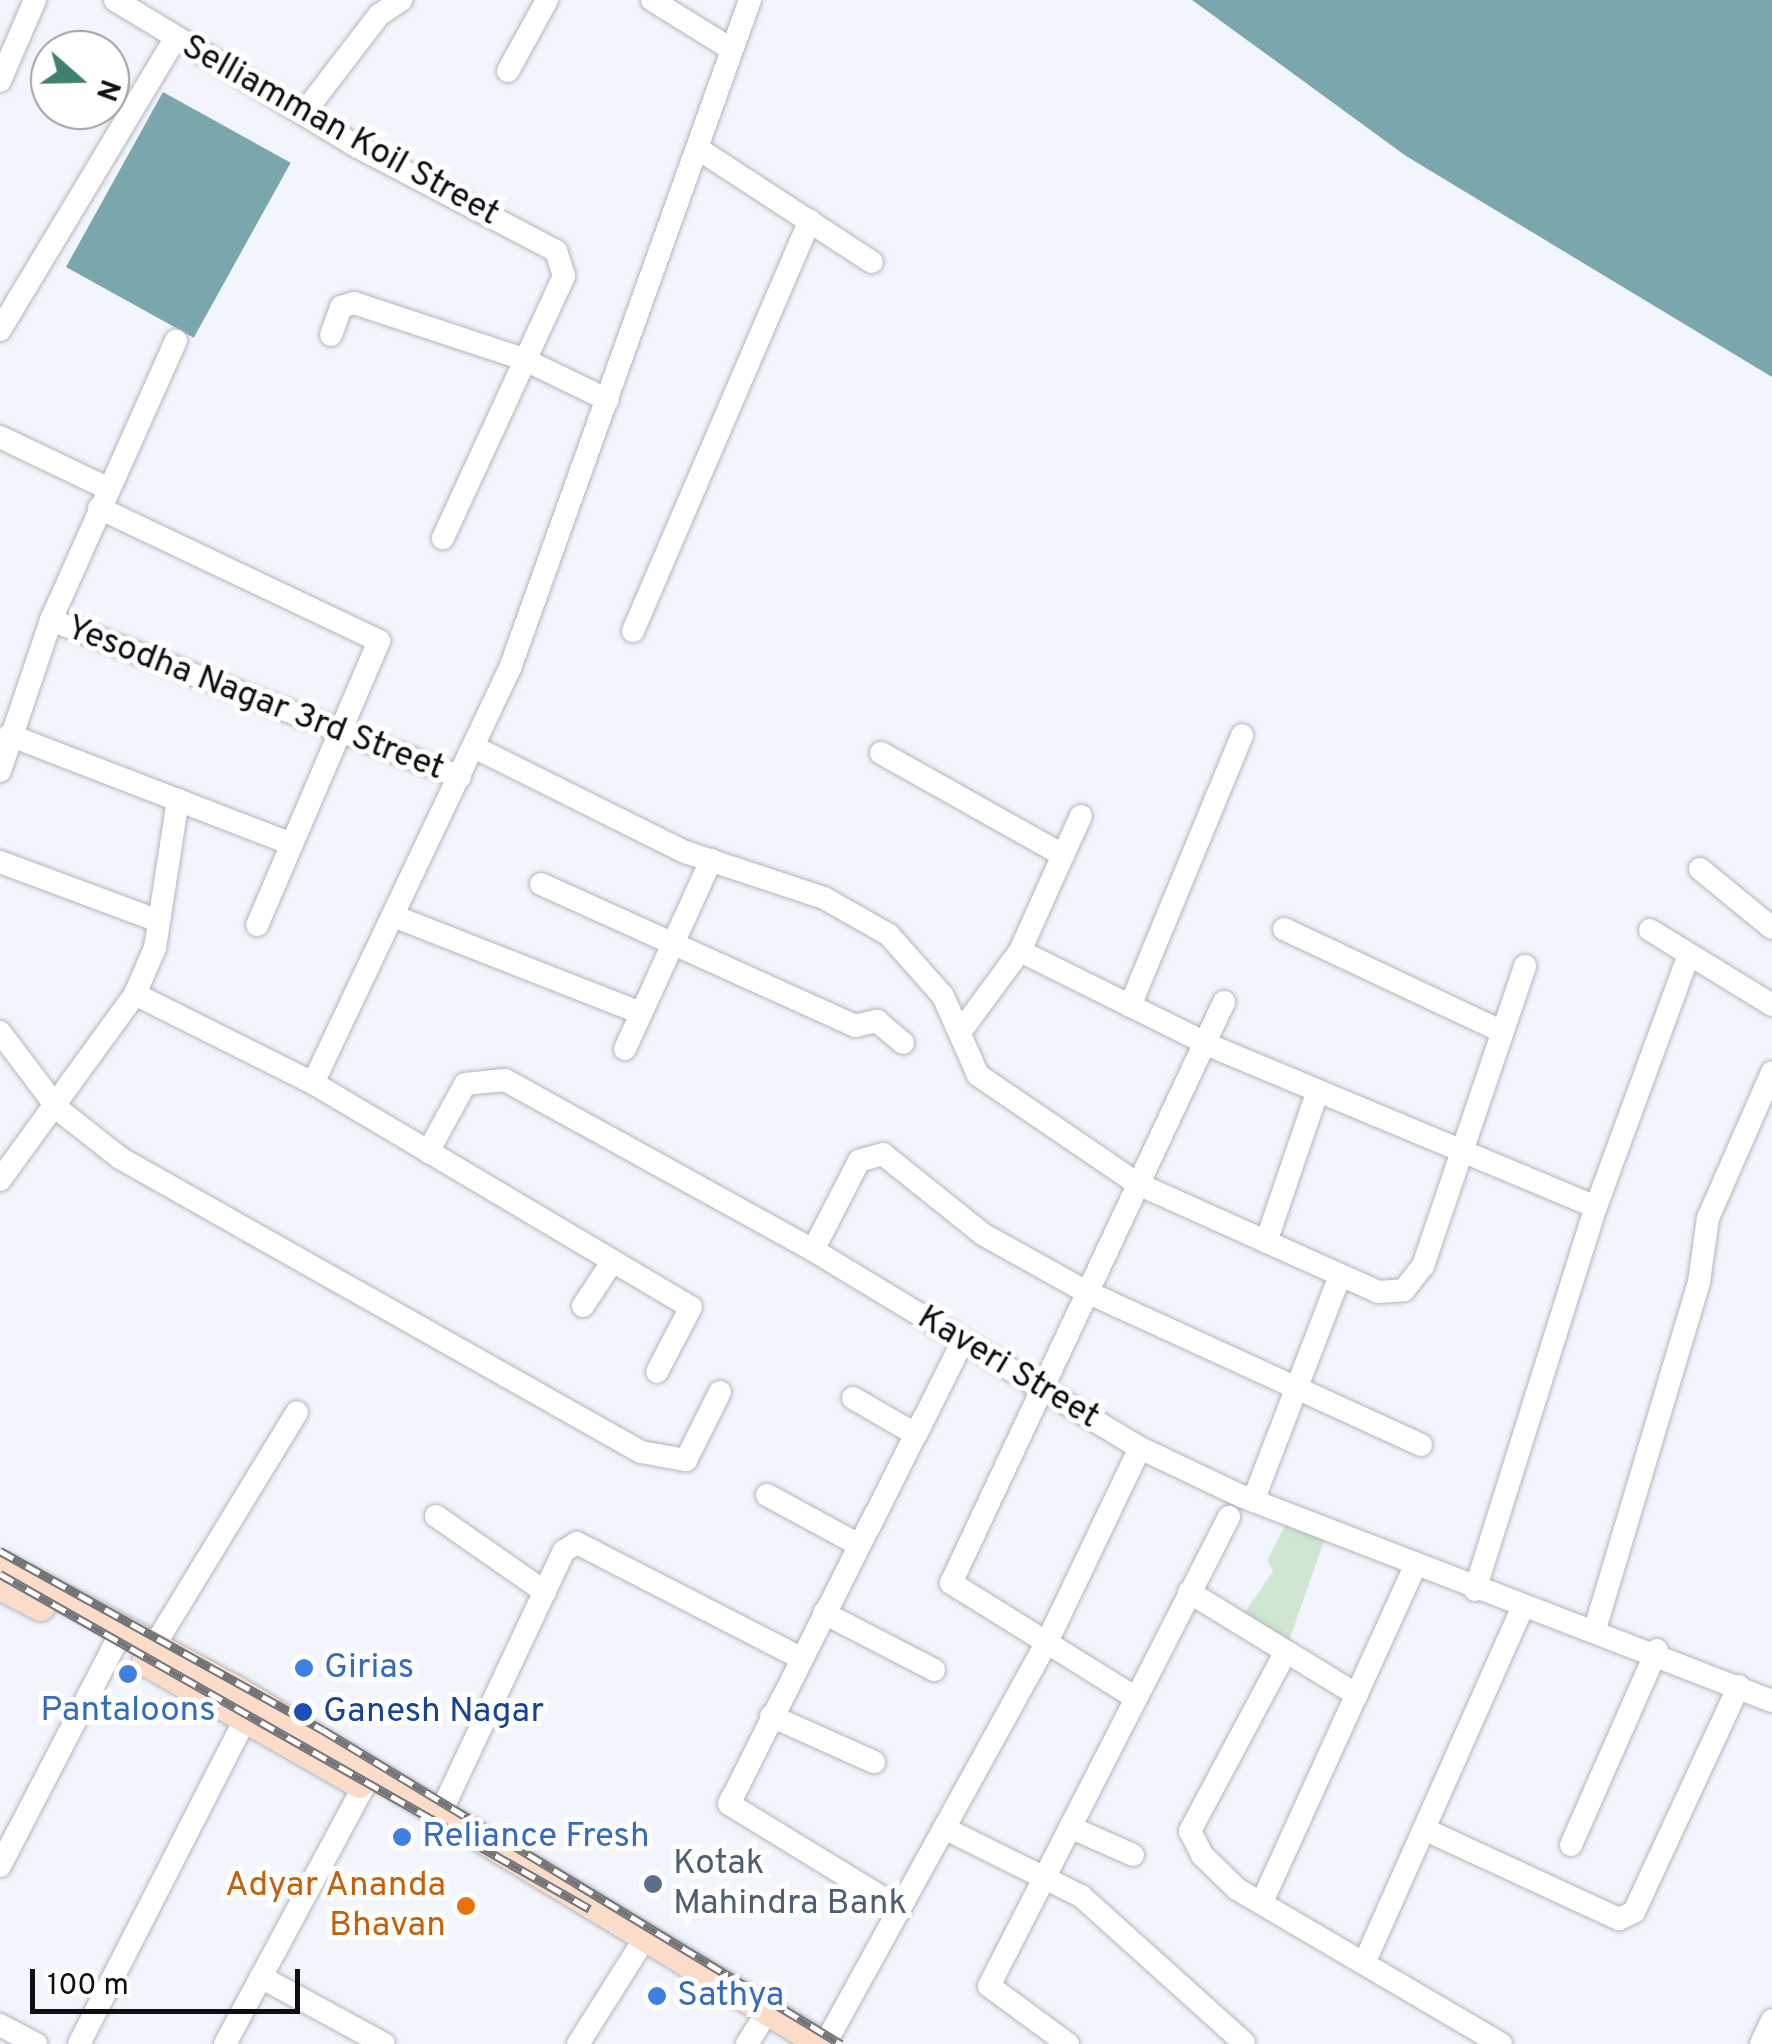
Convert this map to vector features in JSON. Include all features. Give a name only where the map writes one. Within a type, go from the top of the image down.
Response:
[{"type":"main road","points":[[0,1564],[244,1722],[824,2044]]},
{"type":"main road","points":[[0,1586],[119,1638],[154,1648],[440,1814],[642,1942],[753,2033],[795,2044]]},
{"type":"street","points":[[0,81],[35,0]]},
{"type":"street","name":"Selliamman Koil Street","points":[[115,0],[303,114],[562,261],[522,359]]},
{"type":"street","points":[[303,114],[379,15],[402,0]]},
{"type":"street","points":[[508,71],[546,0]]},
{"type":"street","points":[[652,0],[731,50]]},
{"type":"street","points":[[313,1083],[396,917],[474,747],[608,400],[700,150],[750,0]]},
{"type":"street","points":[[0,330],[175,39]]},
{"type":"street","points":[[700,150],[872,262]]},
{"type":"street","points":[[633,631],[810,220]]},
{"type":"street","points":[[331,335],[348,302],[522,359],[608,400]]},
{"type":"street","points":[[0,771],[8,736],[51,620],[176,340]]},
{"type":"street","points":[[443,538],[522,359]]},
{"type":"street","points":[[2,444],[380,641],[257,925]]},
{"type":"street","name":"Yesodha Nagar 3rd Street","points":[[51,620],[342,728],[460,777]]},
{"type":"street","points":[[1130,1006],[1242,735]]},
{"type":"street","points":[[8,736],[292,844]]},
{"type":"street","points":[[474,747],[711,860],[824,898],[889,935],[960,1031],[978,1076],[1138,1184],[1378,1292],[1404,1290],[1423,1266],[1457,1154],[1525,966]]},
{"type":"street","points":[[882,753],[1063,855]]},
{"type":"street","points":[[0,1180],[58,1109],[135,994],[155,948],[152,919],[178,800]]},
{"type":"street","points":[[960,1031],[1020,951],[1082,816]]},
{"type":"street","points":[[625,1049],[711,860]]},
{"type":"street","points":[[0,862],[152,919]]},
{"type":"street","points":[[1700,869],[1772,928]]},
{"type":"street","points":[[540,884],[675,941],[855,1026],[877,1021],[903,1044]]},
{"type":"street","points":[[396,917],[641,1014]]},
{"type":"street","points":[[1284,929],[1501,1031]]},
{"type":"street","points":[[1650,930],[1688,957],[1772,1005]]},
{"type":"street","points":[[1020,951],[1210,1046],[1457,1154],[1596,1207]]},
{"type":"street","points":[[1476,1590],[1596,1207],[1688,957]]},
{"type":"street","points":[[135,994],[313,1083],[691,1306],[657,1372]]},
{"type":"street","points":[[1136,1698],[951,1583],[1083,1290],[1210,1046],[1224,1002]]},
{"type":"street","points":[[0,1032],[58,1109],[201,1209],[641,1452],[686,1460],[720,1392]]},
{"type":"street","points":[[1594,1630],[1699,1282],[1708,1218],[1772,1072]]},
{"type":"street","name":"Kaveri Street","points":[[428,1152],[466,1084],[505,1080],[813,1250],[1140,1448],[1253,1502],[1414,1568],[1657,1650],[1739,1686],[1769,1691]]},
{"type":"street","points":[[1266,1242],[1317,1093]]},
{"type":"street","points":[[813,1250],[871,1150],[984,1235],[1083,1290],[1421,1445]]},
{"type":"street","points":[[583,1306],[612,1262]]},
{"type":"street","points":[[1253,1502],[1340,1276]]},
{"type":"street","points":[[899,1908],[729,1804],[963,1341]]},
{"type":"street","points":[[853,1398],[915,1434]]},
{"type":"street","points":[[154,1648],[297,1412]]},
{"type":"street","points":[[824,2044],[1047,1642],[1140,1448]]},
{"type":"street","points":[[767,1494],[859,1545]]},
{"type":"street","points":[[436,1516],[545,1592]]},
{"type":"street","points":[[1068,2044],[988,1986],[1229,1517]]},
{"type":"street","points":[[440,1814],[545,1592],[577,1543],[801,1658]]},
{"type":"street","points":[[1262,1902],[1414,1568]]},
{"type":"street","points":[[1189,1592],[1284,1655],[1357,1696]]},
{"type":"street","points":[[1366,1959],[1523,1606]]},
{"type":"street","points":[[824,1613],[934,1670]]},
{"type":"street","points":[[3,1854],[119,1638]]},
{"type":"street","points":[[1571,1844],[1657,1650]]},
{"type":"street","points":[[1284,1655],[1190,1831],[1202,1855],[1262,1902],[1366,1959],[1501,2044]]},
{"type":"street","points":[[1424,1829],[1609,1919],[1634,1912],[1739,1686]]},
{"type":"street","points":[[771,1716],[874,1762]]},
{"type":"street","points":[[80,2044],[244,1722]]},
{"type":"street","points":[[225,2044],[364,1786]]},
{"type":"street","points":[[1070,1827],[1133,1856]]},
{"type":"street","points":[[944,1828],[1081,1896],[1244,2043]]},
{"type":"street","points":[[578,2044],[642,1942]]},
{"type":"street","points":[[262,1977],[384,2044]]},
{"type":"street","points":[[1760,2044],[1772,2020]]},
{"type":"street","points":[[0,2024],[36,2044]]},
{"type":"green space","points":[[1287,1522],[1325,1538],[1284,1655],[1237,1624],[1273,1571],[1267,1560]]},
{"type":"water","points":[[1192,0],[1772,0],[1772,377],[1406,156]]},
{"type":"water","points":[[163,92],[291,163],[194,338],[66,267]]},
{"type":"railway","points":[[0,1551],[323,1730],[841,2044]]},
{"type":"railway","points":[[0,1574],[590,1909]]},
{"type":"place","name":"Girias","points":[[304,1668]]},
{"type":"place","name":"Pantaloons","points":[[128,1674]]},
{"type":"place","name":"Ganesh Nagar","points":[[303,1712]]},
{"type":"place","name":"Reliance Fresh","points":[[402,1837]]},
{"type":"place","name":"Kotak Mahindra Bank","points":[[653,1884]]},
{"type":"place","name":"Adyar Ananda Bhavan","points":[[466,1906]]},
{"type":"place","name":"Sathya","points":[[657,1996]]}]
